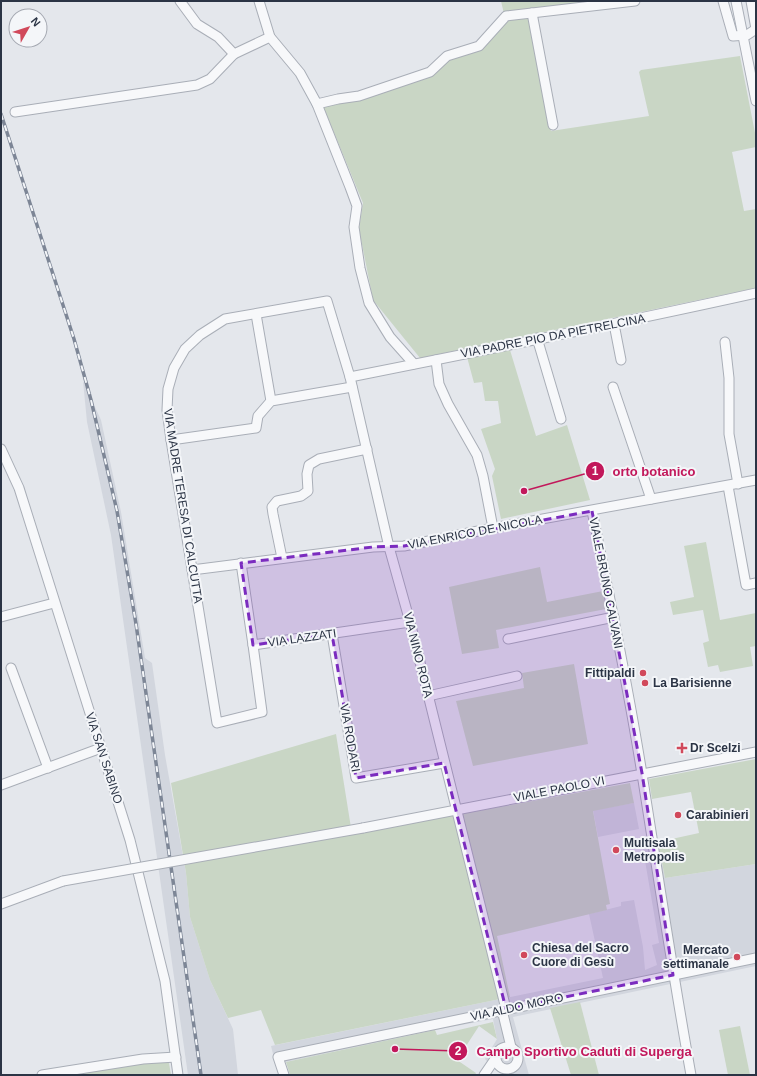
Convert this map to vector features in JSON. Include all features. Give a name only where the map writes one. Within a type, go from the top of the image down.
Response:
[{"type":"street","points":[[180,1],[197,24],[218,37],[234,54]]},
{"type":"street","points":[[259,1],[270,37],[300,73],[317,104],[357,206],[354,227],[360,268],[369,303],[390,337],[414,364]]},
{"type":"street","points":[[317,104],[359,96],[430,72],[447,56],[479,46],[506,16],[635,1]]},
{"type":"street","points":[[724,1],[733,36],[743,35],[756,28],[750,1]]},
{"type":"street","points":[[736,1],[756,101]]},
{"type":"street","points":[[532,13],[553,125]]},
{"type":"street","points":[[15,112],[197,85],[210,79],[234,54],[270,37]]},
{"type":"street","name":"VIA PADRE PIO DA PIETRELCINA","points":[[350,377],[537,338],[614,324],[756,293]]},
{"type":"street","name":"VIA MADRE TERESA DI CALCUTTA","points":[[252,645],[262,712],[217,723],[171,440],[167,410],[168,389],[174,368],[185,349],[200,335],[225,319],[327,301]]},
{"type":"street","name":"VIA NINO ROTA","points":[[327,301],[350,377],[389,547],[410,622],[456,809],[502,1010],[509,1047]]},
{"type":"street","points":[[256,314],[271,401]]},
{"type":"street","points":[[614,324],[621,360]]},
{"type":"street","points":[[537,338],[561,419]]},
{"type":"street","points":[[726,342],[729,378],[729,434],[733,485],[746,585],[756,583]]},
{"type":"street","points":[[436,360],[439,384],[477,455],[483,476],[493,528]]},
{"type":"street","points":[[171,440],[256,428],[258,416],[271,401],[352,387]]},
{"type":"street","points":[[613,387],[651,499]]},
{"type":"street","name":"VIA SAN SABINO","points":[[1,449],[19,488],[54,603],[130,840],[165,981],[178,1075]]},
{"type":"street","points":[[282,558],[272,507],[277,501],[301,496],[308,491],[307,474],[309,465],[319,459],[367,449]]},
{"type":"street","name":"VIA ENRICO DE NICOLA","points":[[192,570],[373,547],[404,546],[493,528],[756,480]]},
{"type":"street","name":"VIALE BRUNO CALVANI","points":[[592,511],[614,617],[642,773],[673,975],[691,1075]]},
{"type":"street","name":"VIA LAZZATI","points":[[241,563],[252,645],[410,622]]},
{"type":"street","points":[[1,617],[54,603]]},
{"type":"street","points":[[508,639],[614,617]]},
{"type":"street","name":"VIA RODARI","points":[[332,634],[356,778],[444,763]]},
{"type":"street","points":[[11,668],[48,768]]},
{"type":"street","points":[[428,696],[517,676]]},
{"type":"street","points":[[1,785],[101,748]]},
{"type":"street","name":"VIALE PAOLO VI","points":[[1,904],[63,881],[363,828],[756,752]]},
{"type":"street","name":"VIA ALDO MORO","points":[[284,1075],[278,1057],[756,958]]},
{"type":"street","points":[[484,1075],[495,1059],[497,1052],[509,1047],[516,1052],[518,1059],[513,1072],[502,1068],[495,1059]]},
{"type":"street","points":[[42,1075],[143,1059],[176,1057]]},
{"type":"highlighted area","points":[[592,511],[642,773],[673,975],[506,1009],[444,763],[356,778],[332,634],[253,645],[241,563],[373,547],[404,546]]},
{"type":"shaded area","points":[[83,381],[101,420],[121,512],[145,658],[152,663],[165,755],[186,873],[190,917],[210,980],[233,1029],[238,1075],[188,1075],[111,535],[87,422]]},
{"type":"shaded area","points":[[634,803],[639,829],[598,837],[593,810]]},
{"type":"shaded area","points":[[658,842],[665,878],[756,864],[756,966],[513,1017],[529,1075],[504,1075],[493,1068],[485,1059],[497,1039],[493,1019],[286,1062],[275,1062],[271,1046],[603,978],[589,914],[621,906],[621,902],[634,900],[643,947],[645,970],[657,965],[652,945],[659,943],[642,843]]},
{"type":"green space","points":[[501,1],[586,1],[586,2],[504,14]]},
{"type":"green space","points":[[530,16],[551,131],[649,116],[639,72],[641,70],[740,56],[756,138],[756,147],[732,152],[744,211],[756,209],[756,288],[420,358],[373,300],[359,229],[363,203],[323,106],[359,100],[449,59],[482,48],[508,19]]},
{"type":"green space","points":[[510,350],[536,436],[567,425],[590,500],[501,519],[492,476],[495,469],[481,429],[501,423],[498,401],[485,401],[482,382],[474,383],[467,357]]},
{"type":"green space","points":[[706,542],[720,620],[756,613],[756,646],[750,647],[753,666],[720,672],[718,665],[708,667],[703,643],[709,641],[703,610],[673,615],[670,602],[694,597],[684,546]]},
{"type":"green space","points":[[540,567],[547,602],[603,591],[606,609],[496,630],[499,648],[462,654],[449,587]]},
{"type":"green space","points":[[574,664],[588,744],[473,766],[456,701],[524,688],[522,673]]},
{"type":"green space","points":[[336,734],[352,834],[630,783],[634,803],[593,811],[610,904],[606,905],[607,910],[497,936],[510,997],[275,1045],[261,1010],[228,1018],[210,980],[190,917],[186,873],[171,783]]},
{"type":"green space","points":[[756,759],[756,864],[665,878],[658,842],[699,833],[691,792],[652,799],[649,779]]},
{"type":"green space","points":[[580,1002],[599,1075],[571,1075],[550,1008]]},
{"type":"green space","points":[[493,1022],[497,1039],[479,1026],[457,1060],[476,1073],[475,1075],[290,1075],[286,1062],[435,1030],[437,1035]]},
{"type":"green space","points":[[740,1026],[750,1075],[728,1075],[719,1030]]},
{"type":"green space","points":[[154,1062],[169,1063],[171,1075],[72,1075],[75,1073]]},
{"type":"railway","points":[[1,114],[74,339],[91,400],[117,511],[136,624],[201,1075]]},
{"type":"place","name":"orto botanico","points":[[524,491]]},
{"type":"place","name":"Fittipaldi","points":[[643,673]]},
{"type":"place","name":"La Barisienne","points":[[645,683]]},
{"type":"place","name":"Dr Scelzi","points":[[682,748]]},
{"type":"place","name":"Carabinieri","points":[[678,815]]},
{"type":"place","name":"Multisala Metropolis","points":[[616,850]]},
{"type":"place","name":"Chiesa del Sacro Cuore di Gesù","points":[[524,955]]},
{"type":"place","name":"Mercato settimanale","points":[[737,957]]},
{"type":"place","name":"Campo Sportivo Caduti di Superga","points":[[395,1049]]}]
